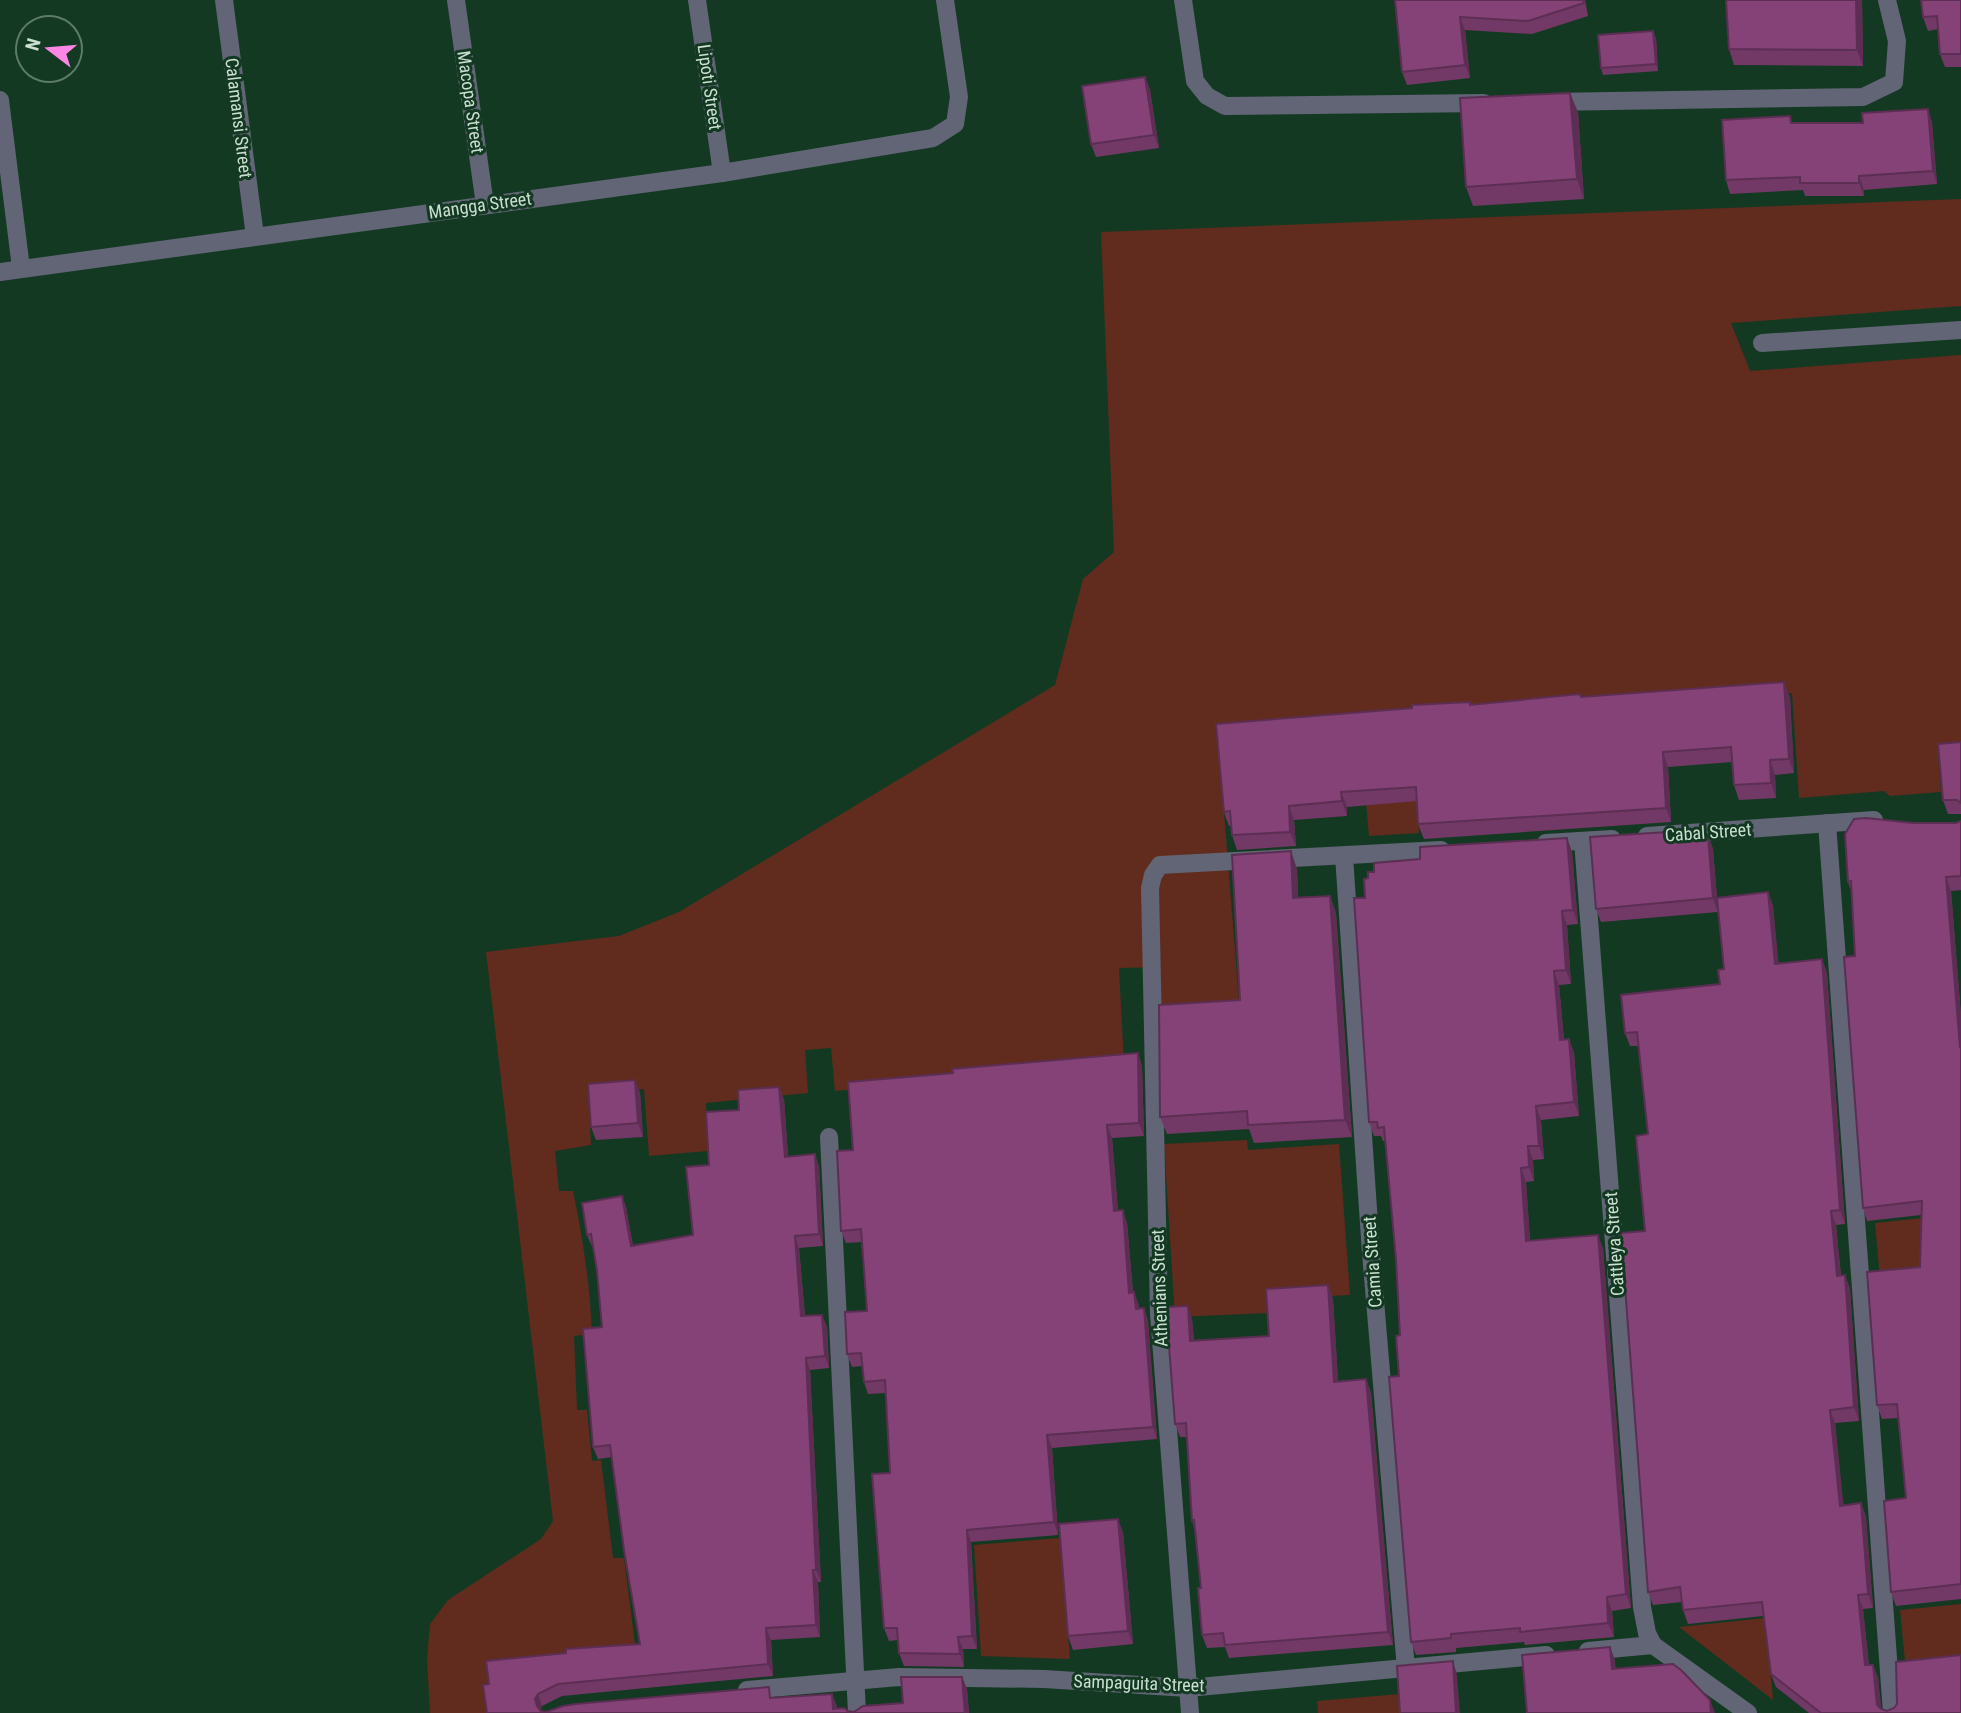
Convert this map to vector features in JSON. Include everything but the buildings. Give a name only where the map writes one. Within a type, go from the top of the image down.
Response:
[{"type":"street","name":"Calamansi Street","points":[[224,0],[255,236]]},
{"type":"street","name":"Macopa Street","points":[[456,0],[485,205]]},
{"type":"street","name":"Lipoti Street","points":[[697,0],[722,173]]},
{"type":"street","name":"Mangga Street","points":[[0,272],[722,173],[933,138],[955,124],[959,96],[945,0]]},
{"type":"street","points":[[1183,0],[1195,81],[1207,96],[1225,106],[1502,102]]},
{"type":"street","points":[[1530,102],[1863,97],[1894,82],[1897,41],[1887,0]]},
{"type":"street","points":[[0,100],[21,268]]},
{"type":"street","points":[[1762,343],[1961,330]]},
{"type":"street","name":"Cabal Street","points":[[1530,844],[1871,820],[1894,821]]},
{"type":"street","points":[[1827,823],[1892,1713]]},
{"type":"street","name":"Cattleya Street","points":[[1583,841],[1642,1607],[1647,1633],[1653,1645]]},
{"type":"street","points":[[1345,856],[1464,848]]},
{"type":"street","name":"Athenians Street","points":[[1190,1713],[1158,1314],[1150,888],[1153,875],[1160,865],[1345,856]]},
{"type":"street","name":"Camia Street","points":[[1345,856],[1371,1253],[1406,1669]]},
{"type":"street","points":[[829,1137],[857,1713]]},
{"type":"street","points":[[1653,1645],[1748,1713]]},
{"type":"street","name":"Sampaguita Street","points":[[728,1691],[899,1677],[1032,1679],[1188,1688],[1653,1645]]},
{"type":"shaded area","points":[[1961,199],[1961,306],[1731,323],[1750,371],[1961,355],[1961,752],[1938,755],[1941,792],[1890,796],[1884,791],[1799,798],[1792,693],[1615,707],[1413,718],[1419,833],[1369,836],[1359,724],[1218,737],[1240,1013],[1160,1017],[1158,967],[1119,968],[1124,1065],[835,1091],[831,1048],[805,1050],[808,1093],[706,1103],[708,1151],[649,1156],[644,1089],[588,1094],[591,1145],[555,1151],[559,1191],[573,1191],[590,1298],[592,1334],[574,1336],[577,1410],[587,1410],[592,1461],[601,1460],[613,1558],[624,1558],[636,1652],[487,1668],[487,1713],[430,1713],[427,1659],[430,1624],[448,1600],[541,1539],[553,1521],[486,952],[619,936],[679,912],[1055,685],[1083,579],[1114,552],[1101,232]]},
{"type":"shaded area","points":[[1247,1140],[1248,1150],[1339,1144],[1350,1295],[1269,1299],[1269,1313],[1175,1317],[1164,1144]]},
{"type":"shaded area","points":[[1961,1214],[1961,1270],[1880,1279],[1875,1223]]},
{"type":"shaded area","points":[[1060,1538],[1070,1659],[981,1656],[974,1545]]},
{"type":"shaded area","points":[[1961,1604],[1961,1665],[1906,1671],[1900,1610]]},
{"type":"shaded area","points":[[1766,1618],[1773,1700],[1679,1627]]},
{"type":"shaded area","points":[[1400,1694],[1401,1713],[1318,1713],[1317,1701]]}]
